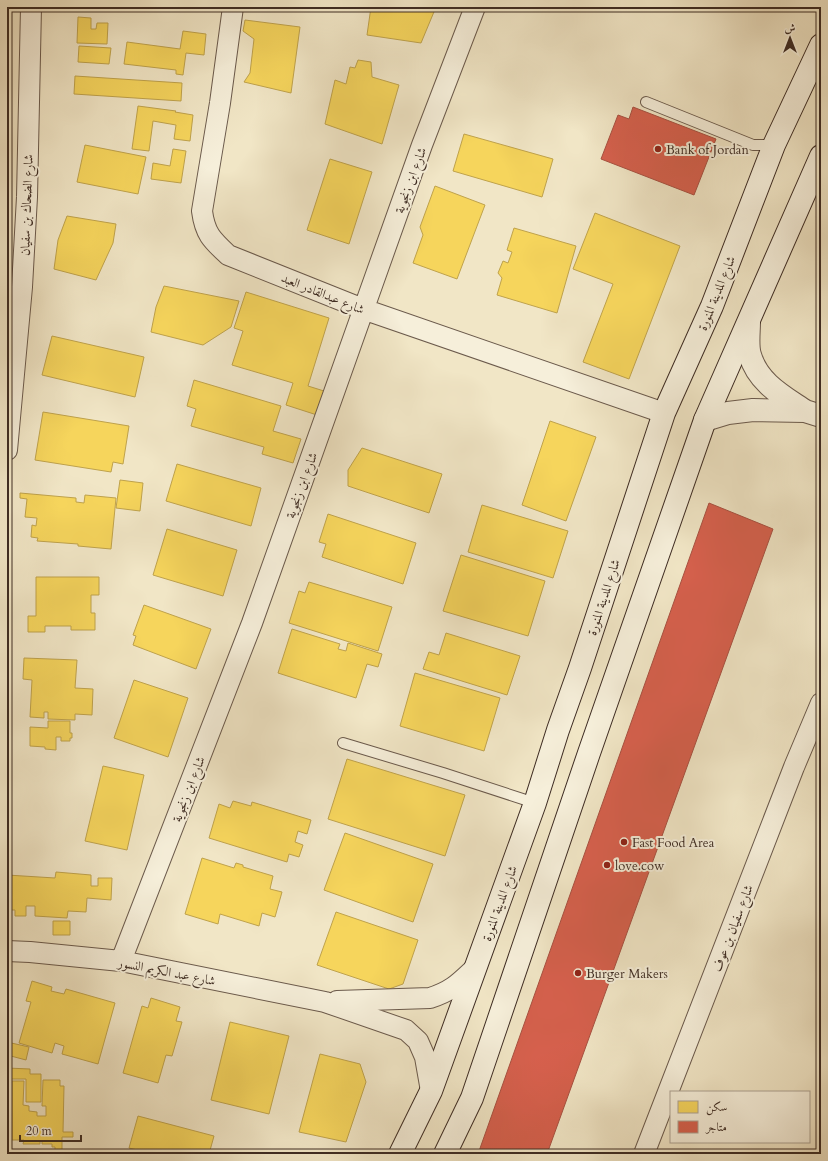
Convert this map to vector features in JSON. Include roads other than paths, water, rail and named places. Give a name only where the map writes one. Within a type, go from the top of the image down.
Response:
[{"type":"main road","name":"شارع المدينة المنورة","points":[[400,1154],[431,1091],[535,803],[664,413],[712,306],[774,145],[821,45]]},
{"type":"main road","points":[[445,1154],[472,1098],[591,746],[705,420],[821,156]]},
{"type":"main road","points":[[749,322],[750,355],[758,374],[773,390],[813,414]]},
{"type":"main road","points":[[705,420],[728,413],[753,410],[813,414]]},
{"type":"street","name":"شارع الضحاك بن سفيان","points":[[7,450],[22,287],[27,197],[31,7]]},
{"type":"street","name":"شارع عبدالقادر العبد","points":[[233,7],[220,103],[202,211],[206,229],[216,244],[228,255],[363,309],[664,413]]},
{"type":"street","name":"شارع ابن زنجوية","points":[[121,961],[252,623],[363,309],[425,138],[475,7]]},
{"type":"street","name":"شارع سفيان بن عوف","points":[[644,1154],[794,767],[821,703]]},
{"type":"street","name":"شارع عبد الكريم النسور","points":[[7,951],[121,961],[325,1002],[406,1030],[418,1041],[424,1057],[431,1091]]},
{"type":"street","name":"شارع عبد الكريم النسور","points":[[325,1002],[430,998],[443,994],[455,987],[476,968]]},
{"type":"lane","points":[[646,102],[753,145],[774,145]]},
{"type":"lane","points":[[343,743],[535,803]]},
{"type":"place","name":"Bank of Jordan","points":[[658,149]]},
{"type":"place","name":"Fast Food Area","points":[[624,842]]},
{"type":"place","name":"love.cow","points":[[607,865]]},
{"type":"place","name":"Burger Makers","points":[[578,973]]}]
